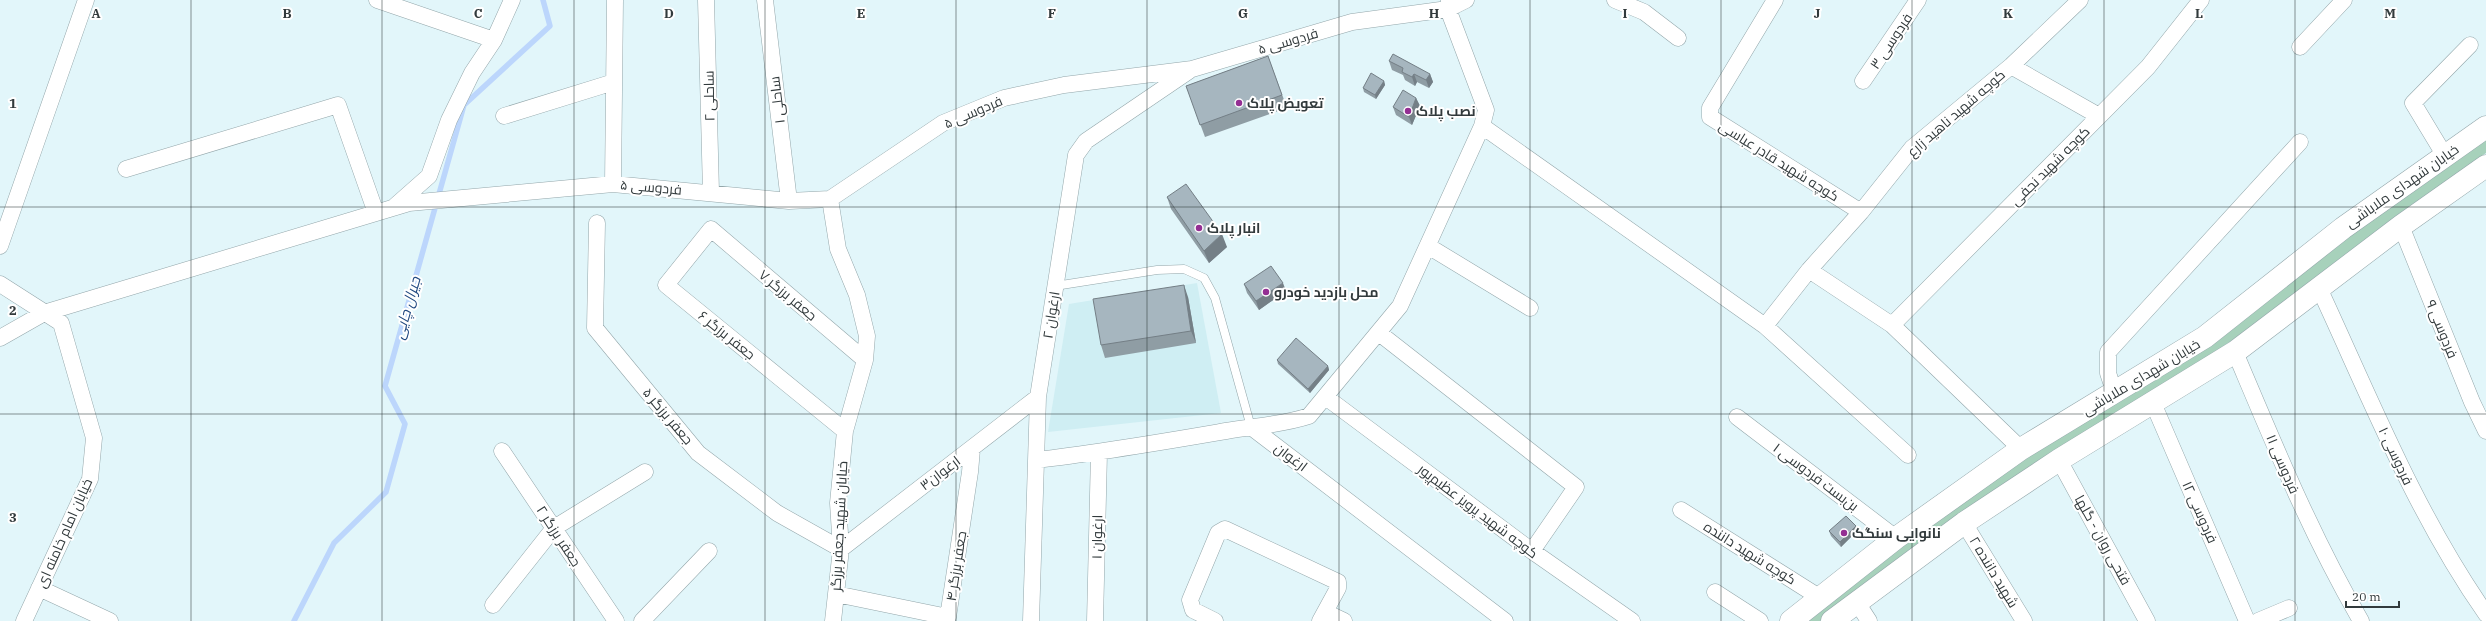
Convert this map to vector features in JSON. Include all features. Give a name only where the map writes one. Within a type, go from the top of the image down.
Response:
[{"type":"main road","name":"خیابان شهدای ملاباشی","points":[[1791,621],[1819,597],[1896,538],[2021,449],[2115,394],[2205,337],[2343,228],[2486,127]]},
{"type":"main road","name":"خیابان شهدای ملاباشی","points":[[1832,621],[1856,601],[1964,523],[2059,460],[2235,352],[2320,290],[2401,226],[2486,168]]},
{"type":"street","points":[[0,246],[86,0]]},
{"type":"street","points":[[377,0],[494,40]]},
{"type":"street","points":[[401,205],[429,176],[449,120],[472,73],[494,40],[512,0]]},
{"type":"street","points":[[613,184],[615,0]]},
{"type":"street","name":"ساحلی ۲","points":[[706,0],[711,192]]},
{"type":"street","name":"ساحلی ۱","points":[[765,0],[789,201]]},
{"type":"street","name":"فردوسی ۵","points":[[0,338],[44,313],[401,205],[613,184],[711,192],[789,201],[830,199],[943,123],[1004,98],[1064,85],[1192,69],[1352,22],[1466,0]]},
{"type":"street","points":[[1615,0],[1644,12],[1678,38]]},
{"type":"street","name":"کوچه شهید قادر عباسی","points":[[1774,0],[1710,108],[1710,118],[1861,212]]},
{"type":"street","name":"فردوسی ۳","points":[[1863,82],[1918,0]]},
{"type":"street","name":"کوچه شهید ناهید زارع","points":[[1765,326],[1810,270],[1861,212],[1912,148],[2011,66],[2080,0]]},
{"type":"street","name":"کوچه شهید نجفی","points":[[1892,325],[2148,67],[2201,0]]},
{"type":"street","points":[[2300,47],[2344,0]]},
{"type":"street","points":[[1036,460],[1099,453],[1251,427],[1289,423],[1309,416],[1327,398],[1400,306],[1482,126],[1486,110],[1449,4]]},
{"type":"street","points":[[2445,156],[2413,103],[2415,99],[2470,45]]},
{"type":"street","points":[[2011,66],[2099,116]]},
{"type":"street","name":"ارغوان ۲","points":[[1031,621],[1038,397],[1076,155],[1086,141],[1192,69]]},
{"type":"street","points":[[504,116],[614,82]]},
{"type":"street","points":[[126,169],[338,106],[376,213]]},
{"type":"street","points":[[1482,126],[1765,326],[1908,455]]},
{"type":"street","points":[[2115,394],[2108,373],[2108,352],[2300,142]]},
{"type":"street","name":"خیابان شهید جعفر برزگر","points":[[830,199],[838,249],[857,295],[867,336],[864,360],[845,431],[838,503],[841,549],[833,621]]},
{"type":"street","name":"جعفر برزگر ۵","points":[[597,223],[595,328],[698,453],[777,513],[841,549]]},
{"type":"street","name":"فردوسی ۹","points":[[2401,226],[2472,402],[2486,431]]},
{"type":"street","name":"جعفر برزگر ۷","points":[[711,229],[864,360]]},
{"type":"street","name":"جعفر برزگر ۶","points":[[711,229],[666,285],[845,431]]},
{"type":"street","points":[[1428,246],[1530,308]]},
{"type":"street","points":[[1810,270],[1892,325],[2021,449]]},
{"type":"street","name":"خیابان امام خامنه ای","points":[[0,284],[61,323],[94,438],[90,479],[24,621]]},
{"type":"street","name":"فردوسی ۱۰","points":[[2320,290],[2408,482],[2455,571],[2486,614]]},
{"type":"street","points":[[1379,333],[1576,487],[1532,551]]},
{"type":"street","name":"فردوسی ۱۱","points":[[2235,352],[2300,503],[2334,575],[2361,621]]},
{"type":"street","name":"ارغوان۳","points":[[841,549],[1038,397]]},
{"type":"street","name":"کوچه شهید پرویز عظیم‌پور","points":[[1327,398],[1532,551],[1632,621]]},
{"type":"street","name":"فردوسی ۱۲","points":[[2152,404],[2247,621]]},
{"type":"street","name":"بن‌بست فردوسی ۱","points":[[1736,417],[1896,538]]},
{"type":"street","name":"ارغوان","points":[[1251,427],[1505,621]]},
{"type":"street","name":"جعفر برزگر ۴","points":[[836,594],[948,617],[970,472],[972,448]]},
{"type":"street","name":"جعفر برزگر ۲","points":[[502,451],[616,621]]},
{"type":"street","name":"ارغوان ۱","points":[[1096,621],[1099,453]]},
{"type":"street","name":"فتحی روان - گلها","points":[[2059,460],[2147,621]]},
{"type":"street","points":[[493,605],[554,528],[645,472]]},
{"type":"street","name":"کوچه شهید داننده","points":[[1681,510],[1819,597]]},
{"type":"street","name":"شهید داننده ۲","points":[[1964,523],[2024,621]]},
{"type":"street","points":[[1215,621],[1193,610],[1190,600],[1218,532],[1225,529],[1338,582],[1338,588],[1323,617],[1344,621]]},
{"type":"street","points":[[642,621],[709,551]]},
{"type":"street","points":[[39,588],[110,621]]},
{"type":"street","points":[[1716,592],[1760,621]]},
{"type":"street","points":[[1856,601],[1869,621]]},
{"type":"street","points":[[2258,621],[2289,608]]},
{"type":"lane","points":[[1055,286],[1157,270],[1184,269],[1204,278],[1215,298],[1251,427]]},
{"type":"shaded area","points":[[1197,283],[1221,413],[1048,432],[1069,304]]},
{"type":"green space","points":[[2486,135],[2486,153],[2396,216],[2316,280],[2231,341],[1852,595],[1820,621],[1800,621],[1952,505],[2308,266]]},
{"type":"building","points":[[1393,54],[1430,74],[1426,80],[1414,74],[1412,77],[1402,72],[1403,68],[1389,61]]},
{"type":"building","name":"تعویض پلاک","points":[[1268,56],[1282,95],[1200,125],[1186,86]]},
{"type":"building","points":[[1371,73],[1384,81],[1375,95],[1363,88]]},
{"type":"building","points":[[1403,90],[1416,98],[1409,117],[1393,107]]},
{"type":"building","name":"انبار پلاک","points":[[1186,184],[1222,234],[1204,251],[1167,197]]},
{"type":"building","points":[[1271,266],[1283,283],[1256,301],[1244,284]]},
{"type":"building","points":[[1184,285],[1191,331],[1101,345],[1093,299]]},
{"type":"building","points":[[1296,338],[1328,366],[1308,389],[1277,360]]},
{"type":"building","name":"نانوایی سنگک","points":[[1846,516],[1856,526],[1840,542],[1829,531]]},
{"type":"waterway","name":"جیرال چایی","points":[[294,621],[334,543],[386,492],[405,424],[385,386],[464,105],[550,26],[543,0]]},
{"type":"place","name":"تعویض پلاک","points":[[1239,103]]},
{"type":"place","name":"نصب پلاک","points":[[1408,111]]},
{"type":"place","name":"انبار پلاک","points":[[1199,228]]},
{"type":"place","name":"محل بازدید خودرو","points":[[1266,292]]},
{"type":"place","name":"نانوایی سنگک","points":[[1844,533]]}]
